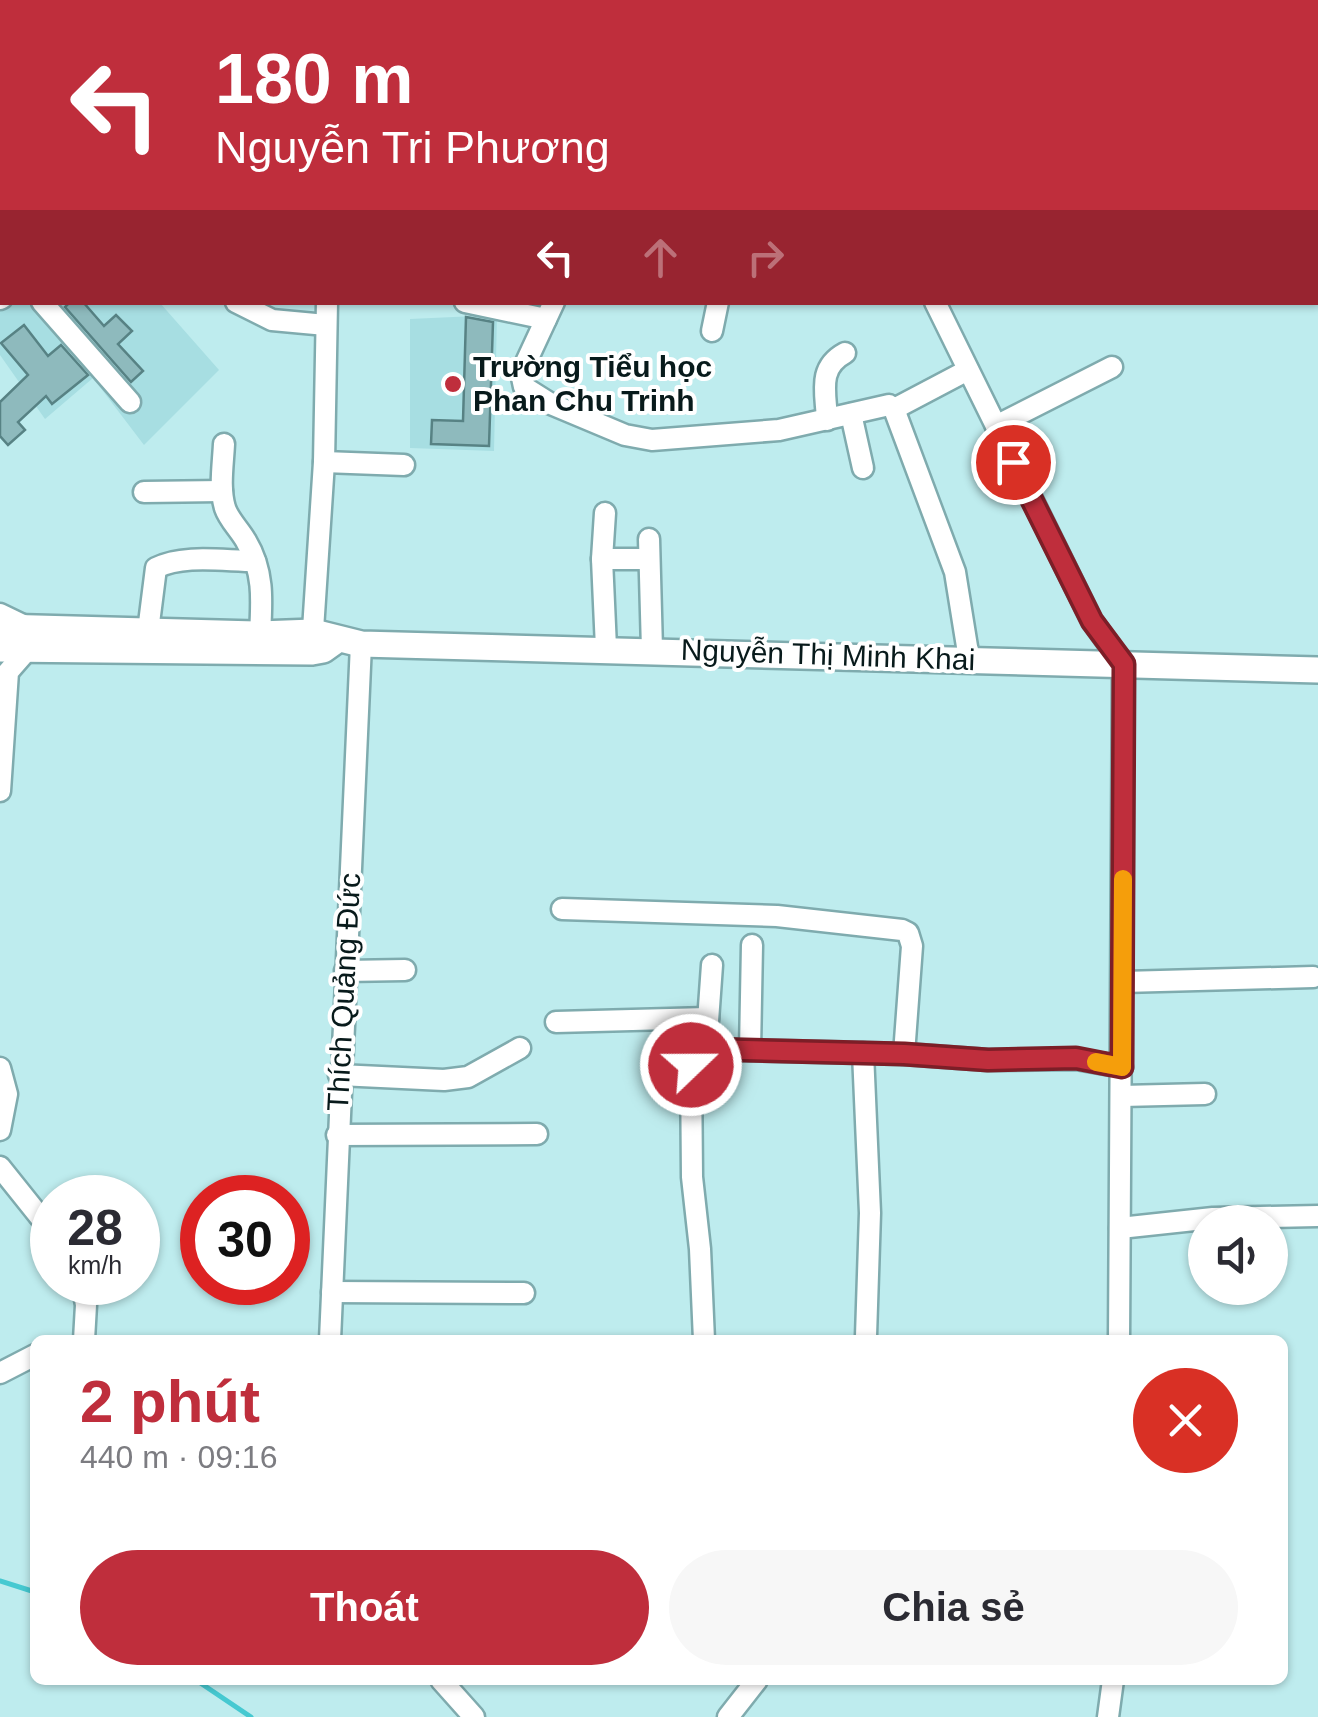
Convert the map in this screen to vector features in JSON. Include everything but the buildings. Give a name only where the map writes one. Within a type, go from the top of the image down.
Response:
[{"type":"main road","name":"Nguyễn Thị Minh Khai","points":[[0,626],[29,638],[606,648],[1318,670]]},
{"type":"main road","name":"Nguyễn Thị Minh Khai","points":[[3,663],[29,638],[148,630],[260,634],[331,642]]},
{"type":"street","points":[[45,305],[130,402]]},
{"type":"street","points":[[242,305],[272,320],[326,325]]},
{"type":"street","name":"Thích Quảng Đức","points":[[327,305],[324,462],[345,971],[330,1335]]},
{"type":"street","points":[[493,305],[550,311],[521,373],[524,387],[551,404],[625,435],[665,440],[766,432],[889,406],[894,409],[955,572],[969,659]]},
{"type":"street","points":[[712,331],[717,305]]},
{"type":"street","points":[[937,305],[1092,621],[1124,664],[1119,1335]]},
{"type":"street","points":[[827,420],[825,373],[830,362],[845,353]]},
{"type":"street","points":[[996,426],[1112,367]]},
{"type":"street","points":[[894,409],[968,370]]},
{"type":"street","points":[[851,414],[863,468]]},
{"type":"street","points":[[224,444],[222,492],[226,510],[255,561],[262,594],[260,634]]},
{"type":"street","points":[[324,462],[404,465]]},
{"type":"street","points":[[144,492],[222,492]]},
{"type":"street","points":[[604,513],[606,648]]},
{"type":"street","points":[[602,559],[649,549],[652,650]]},
{"type":"street","points":[[148,630],[156,568],[181,561],[255,561]]},
{"type":"street","points":[[0,614],[29,638]]},
{"type":"street","points":[[0,792],[3,663]]},
{"type":"street","points":[[562,909],[777,916],[902,930],[908,933],[912,946],[904,1054]]},
{"type":"street","points":[[750,1050],[752,946]]},
{"type":"street","points":[[706,1049],[712,965]]},
{"type":"street","points":[[345,971],[405,970]]},
{"type":"street","points":[[1123,982],[1312,977]]},
{"type":"street","points":[[556,1022],[708,1018]]},
{"type":"street","points":[[340,1075],[444,1080],[468,1077],[520,1048]]},
{"type":"street","points":[[704,1335],[692,1177],[694,1052],[706,1049],[904,1054],[988,1060],[1076,1058],[1122,1067]]},
{"type":"street","points":[[863,1053],[870,1213],[866,1335]]},
{"type":"street","points":[[0,1068],[8,1094],[0,1130]]},
{"type":"street","points":[[1122,1096],[1205,1094]]},
{"type":"street","points":[[337,1135],[537,1134]]},
{"type":"street","points":[[0,1167],[30,1204]]},
{"type":"street","points":[[1120,1228],[1213,1218],[1318,1216]]},
{"type":"street","points":[[332,1292],[524,1294]]},
{"type":"street","points":[[83,1305],[85,1335]]},
{"type":"street","points":[[0,1373],[30,1358]]},
{"type":"street","points":[[445,1685],[474,1717]]},
{"type":"street","points":[[729,1717],[753,1685]]},
{"type":"street","points":[[1108,1717],[1111,1685]]},
{"type":"shaded area","points":[[0,305],[162,305],[219,370],[144,445],[93,378],[45,419],[0,355]]},
{"type":"shaded area","name":"Trường Tiểu học Phan Chu Trinh","points":[[497,315],[494,451],[410,448],[410,319]]},
{"type":"waterway","points":[[0,1581],[30,1590]]},
{"type":"waterway","points":[[203,1685],[251,1717]]},
{"type":"slow traffic","points":[[1096,1062],[1122,1067],[1123,879]]},
{"type":"place","name":"Trường Tiểu học Phan Chu Trinh","points":[[453,384]]},
{"type":"route","points":[[691,1065],[694,1052],[706,1049],[988,1060],[1076,1058],[1122,1067],[1124,664],[1092,621],[1013,462]]}]
